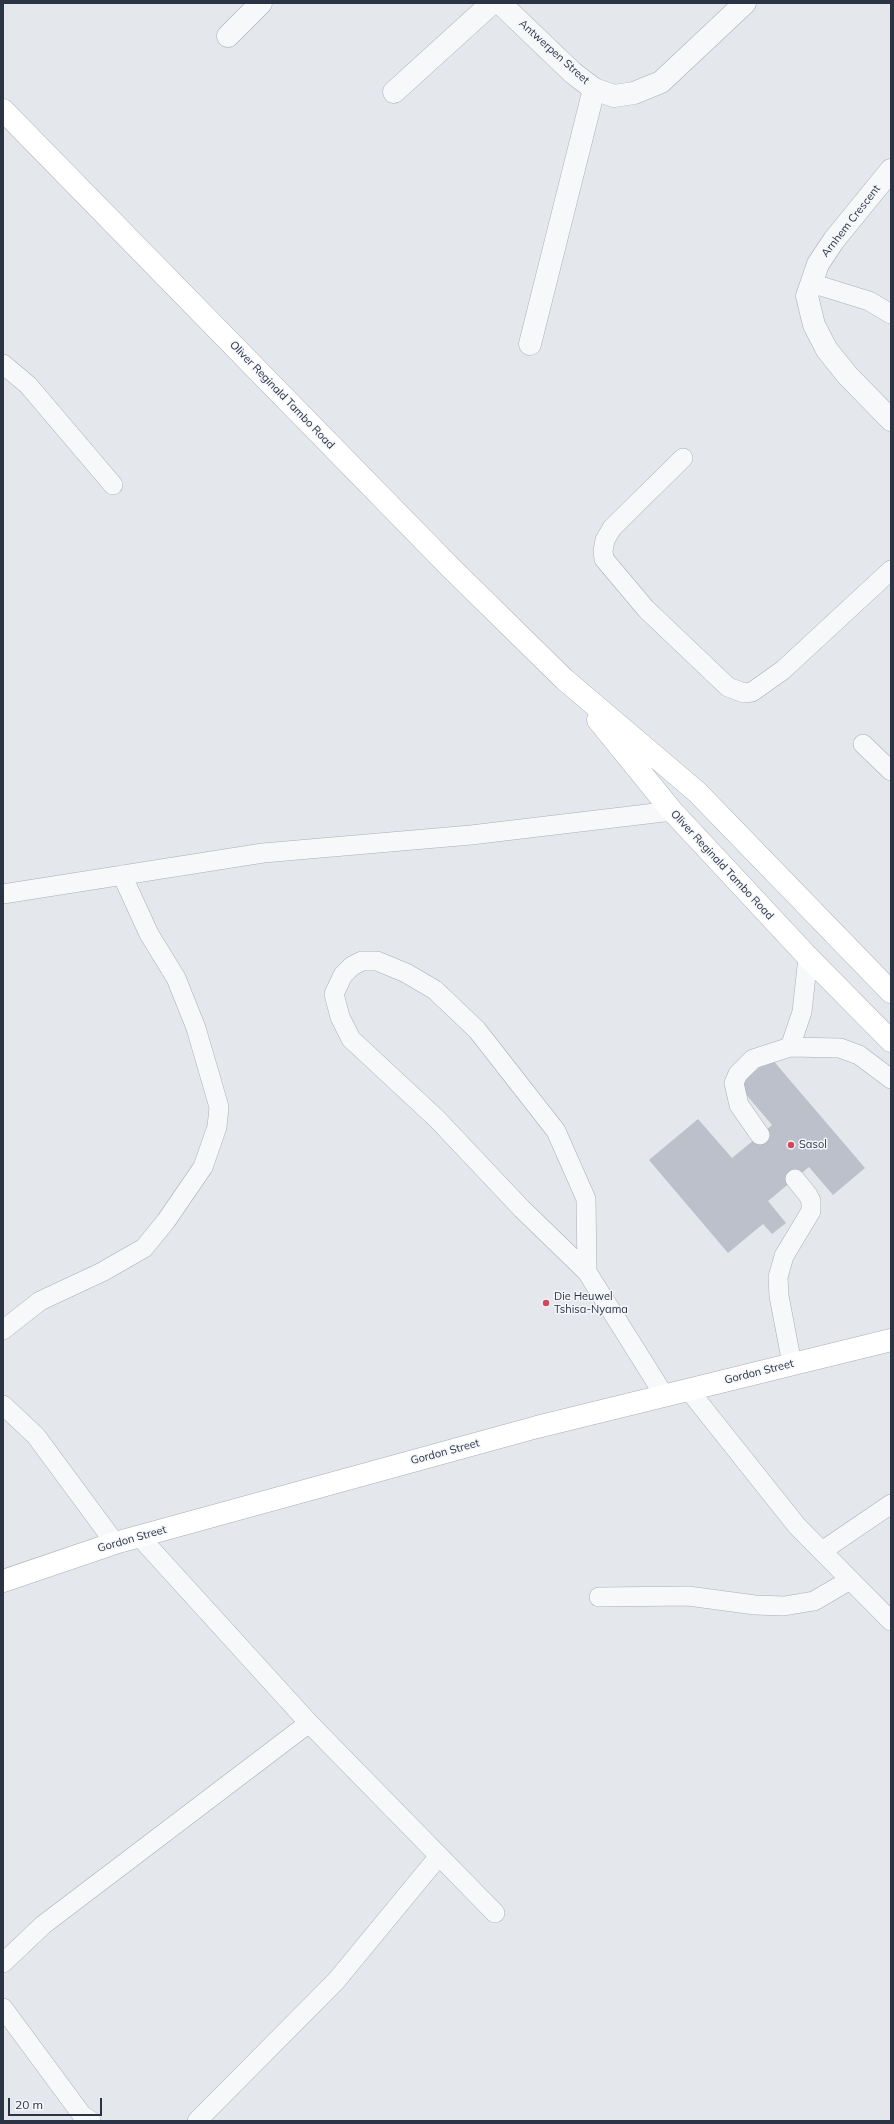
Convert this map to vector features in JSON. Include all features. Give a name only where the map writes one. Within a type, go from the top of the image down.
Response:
[{"type":"main road","name":"Oliver Reginald Tambo Road","points":[[3,110],[445,562],[564,678],[697,792],[891,992]]},
{"type":"main road","name":"Oliver Reginald Tambo Road","points":[[564,678],[672,811],[808,957],[891,1041]]},
{"type":"main road","name":"Gordon Street","points":[[3,1581],[139,1536],[537,1427],[891,1340]]},
{"type":"street","points":[[228,36],[261,3]]},
{"type":"street","points":[[394,92],[492,3]]},
{"type":"street","name":"Antwerpen Street","points":[[500,3],[573,73],[594,89],[614,96],[634,94],[660,82],[745,3]]},
{"type":"street","points":[[530,344],[594,89]]},
{"type":"street","name":"Arnhem Crescent","points":[[809,290],[818,264],[834,240],[891,170]]},
{"type":"street","points":[[809,290],[814,325],[828,350],[848,376],[891,420]]},
{"type":"lane","points":[[809,290],[869,300],[891,314]]},
{"type":"lane","points":[[3,364],[28,385],[113,485]]},
{"type":"lane","points":[[683,458],[612,528],[605,540],[603,551],[604,559],[646,609],[728,687],[744,693],[752,692],[783,670],[891,570]]},
{"type":"lane","points":[[863,744],[891,771]]},
{"type":"lane","points":[[3,894],[263,853],[471,835],[672,811]]},
{"type":"lane","points":[[3,1330],[40,1301],[102,1272],[144,1248],[166,1221],[203,1167],[217,1126],[219,1107],[196,1028],[176,978],[150,934],[122,875]]},
{"type":"lane","points":[[790,1047],[802,1012],[808,957]]},
{"type":"lane","points":[[587,1272],[586,1200],[556,1131],[477,1030],[435,990],[406,973],[377,961],[362,961],[352,966],[343,975],[334,994],[340,1017],[351,1039],[437,1119],[522,1209],[587,1272],[664,1396]]},
{"type":"lane","points":[[760,1135],[739,1105],[734,1083],[738,1074],[753,1059],[790,1047],[840,1048],[859,1055],[891,1079]]},
{"type":"lane","points":[[792,1364],[779,1296],[778,1277],[784,1256],[811,1211],[811,1201],[808,1195],[795,1179]]},
{"type":"lane","points":[[688,1389],[797,1526],[891,1621]]},
{"type":"lane","points":[[3,1405],[36,1436],[115,1543]]},
{"type":"lane","points":[[822,1551],[891,1504]]},
{"type":"lane","points":[[139,1536],[309,1723],[495,1913]]},
{"type":"lane","points":[[599,1597],[688,1596],[754,1606],[784,1606],[814,1601],[850,1580]]},
{"type":"lane","points":[[3,1963],[43,1925],[309,1723]]},
{"type":"lane","points":[[197,2121],[336,1981],[439,1856]]},
{"type":"lane","points":[[3,2008],[82,2115],[91,2121]]},
{"type":"building","points":[[771,1058],[865,1168],[833,1195],[809,1167],[768,1201],[786,1223],[772,1234],[763,1224],[728,1253],[649,1160],[698,1119],[732,1158],[772,1125],[738,1085]]},
{"type":"place","name":"Sasol","points":[[791,1145]]},
{"type":"place","name":"Die Heuwel Tshisa-Nyama","points":[[546,1303]]}]
